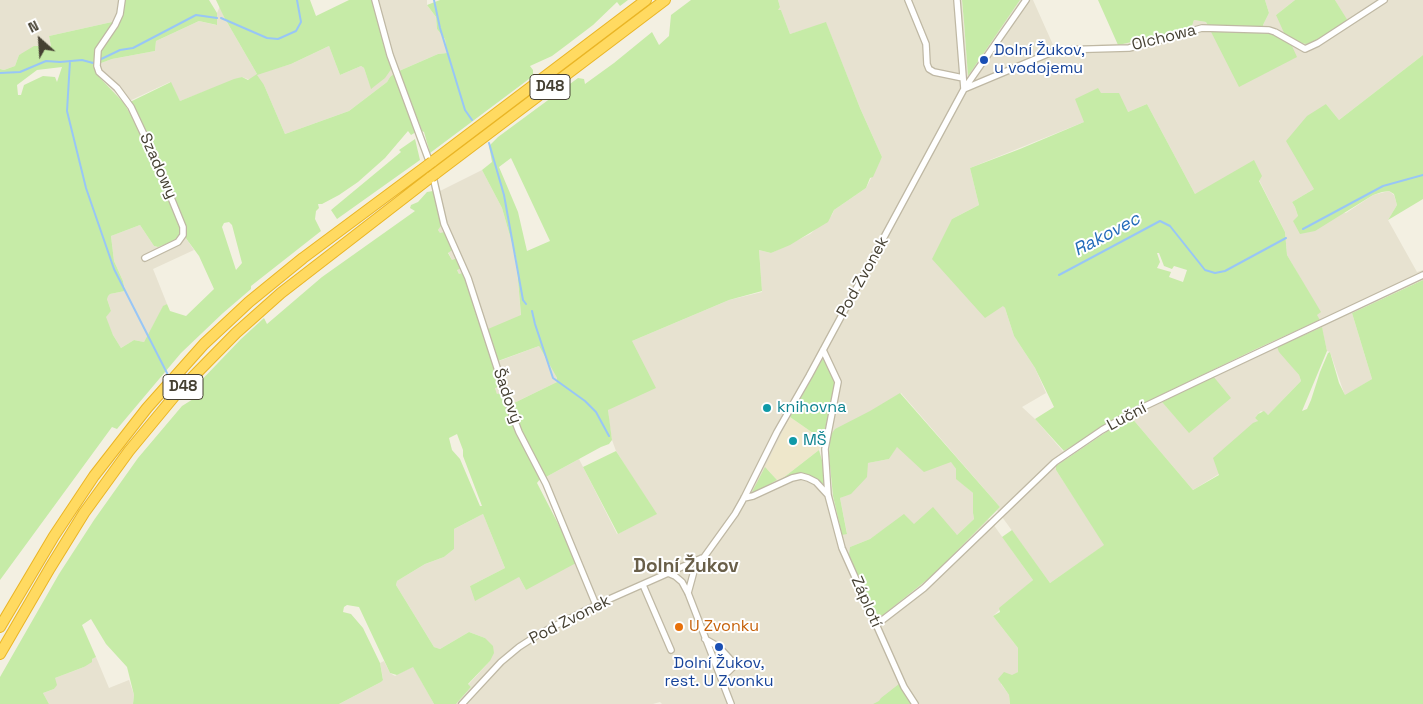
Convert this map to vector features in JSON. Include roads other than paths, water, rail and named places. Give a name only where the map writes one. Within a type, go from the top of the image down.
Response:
[{"type":"highway","name":"D48","points":[[0,627],[54,536],[94,476],[127,432],[204,344],[249,302],[296,264],[646,0]]},
{"type":"highway","name":"D48","points":[[0,654],[84,513],[129,451],[177,393],[236,334],[281,293],[665,0]]},
{"type":"street","name":"Szadowy","points":[[122,0],[120,14],[98,50],[96,62],[99,72],[117,88],[131,107],[182,223],[183,235],[178,242],[145,258]]},
{"type":"street","points":[[375,0],[390,55],[429,162]]},
{"type":"street","points":[[908,0],[926,44],[929,69],[934,72],[963,78]]},
{"type":"street","points":[[957,0],[964,89]]},
{"type":"street","name":"Pod Zvonek","points":[[688,593],[694,571],[744,498],[777,432],[964,89],[1026,0]]},
{"type":"street","name":"Olchowa","points":[[964,89],[1057,50],[1129,48],[1202,28],[1269,30],[1305,49],[1318,43],[1384,0]]},
{"type":"street","name":"Šadový","points":[[433,177],[444,224],[468,278],[512,414],[519,432],[546,484],[596,605]]},
{"type":"street","name":"Luční","points":[[876,625],[924,588],[1056,462],[1102,430],[1135,411],[1423,275]]},
{"type":"street","name":"Záplotí","points":[[823,350],[838,382],[825,449],[828,495],[842,548],[904,687],[915,704]]},
{"type":"street","points":[[744,498],[801,476],[816,482],[828,495]]},
{"type":"street","name":"Pod Zvonek","points":[[462,704],[484,678],[519,647],[555,625],[703,557]]},
{"type":"street","points":[[668,573],[682,582],[688,593],[731,704]]},
{"type":"street","points":[[643,585],[671,650]]},
{"type":"street","points":[[705,639],[719,647],[730,659],[733,667],[728,672],[718,670]]},
{"type":"waterway","points":[[221,18],[267,38],[278,39],[296,31],[301,22],[297,0]]},
{"type":"waterway","points":[[434,0],[440,28],[465,110],[472,120]]},
{"type":"waterway","points":[[0,73],[20,72],[46,61],[82,60],[93,63],[120,50],[133,48],[196,15],[217,18]]},
{"type":"waterway","points":[[70,61],[67,111],[86,188],[114,269],[169,377]]},
{"type":"waterway","points":[[489,143],[504,195],[523,300],[526,304]]},
{"type":"waterway","name":"Rakovec","points":[[1303,229],[1383,186],[1423,175]]},
{"type":"waterway","name":"Rakovec","points":[[1059,275],[1160,221],[1170,226],[1205,270],[1215,273],[1225,271],[1286,238]]},
{"type":"waterway","points":[[532,311],[553,378],[585,401],[596,412],[609,436]]},
{"type":"place","name":"Dolní Žukov, u vodojemu","points":[[984,60]]},
{"type":"place","name":"knihovna","points":[[767,408]]},
{"type":"place","name":"MŠ","points":[[793,441]]},
{"type":"place","name":"U Zvonku","points":[[679,627]]},
{"type":"place","name":"Dolní Žukov, rest. U Zvonku","points":[[719,647]]},
{"type":"district","name":"Dolní Žukov","points":[[686,567]]}]
